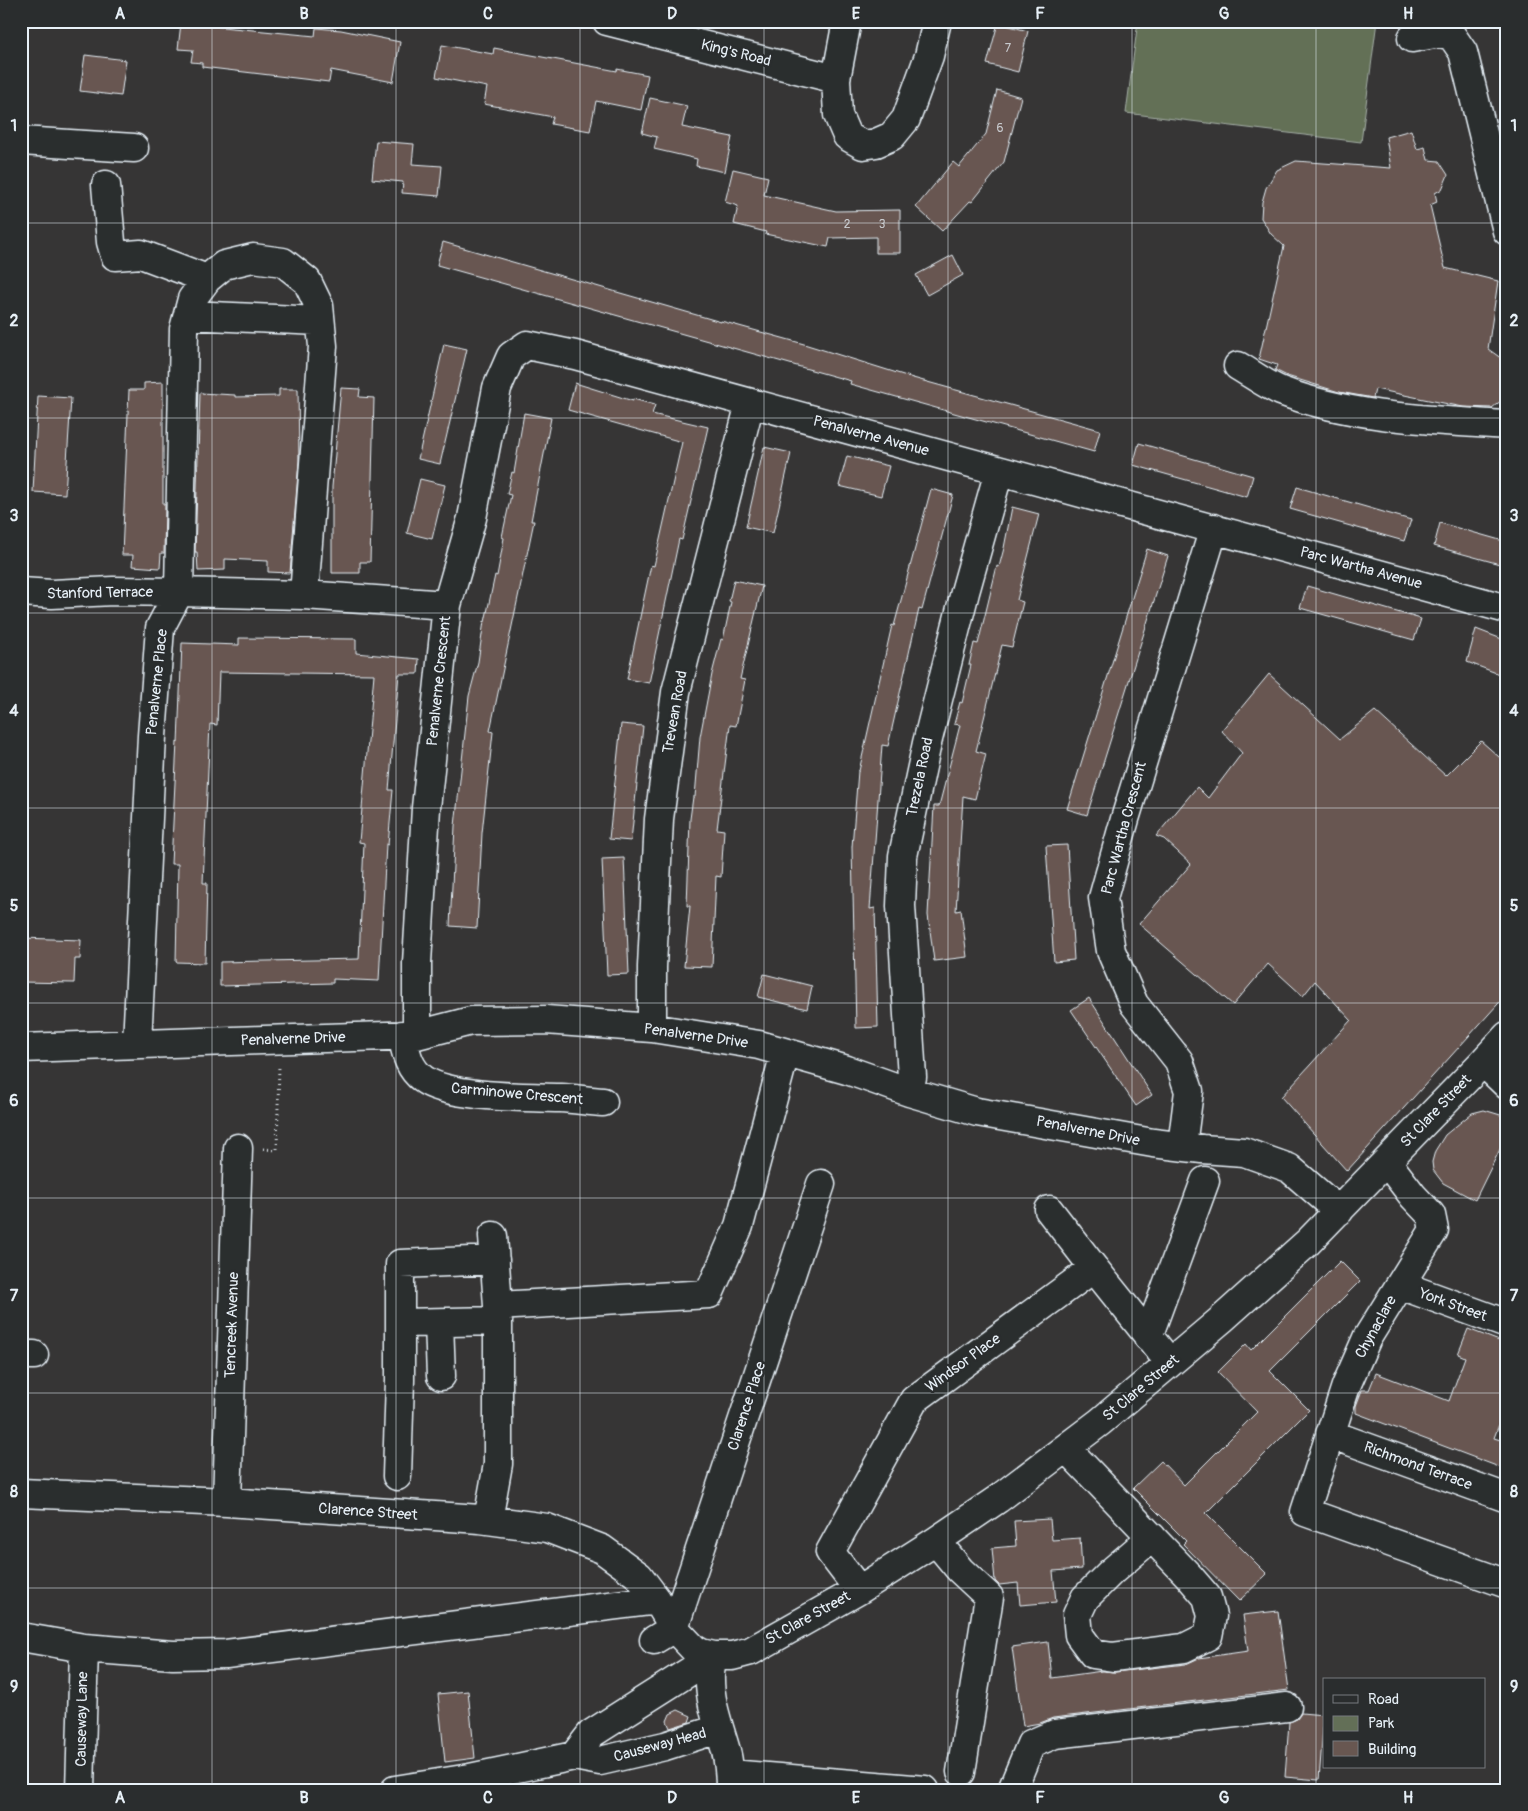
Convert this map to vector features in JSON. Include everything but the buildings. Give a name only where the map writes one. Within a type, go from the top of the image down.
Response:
[{"type":"street","name":"King's Road","points":[[607,21],[836,79]]},
{"type":"street","points":[[847,21],[836,79],[838,115],[847,136],[863,145],[876,143],[892,136],[906,119],[929,56],[937,21]]},
{"type":"street","points":[[1412,38],[1440,33],[1452,36],[1463,52],[1507,231]]},
{"type":"street","points":[[21,141],[134,148]]},
{"type":"street","points":[[106,185],[110,242],[115,256],[141,254],[207,279]]},
{"type":"street","points":[[304,595],[323,346],[319,306],[307,281],[283,262],[253,258],[224,264],[207,279],[192,299],[184,329],[179,592],[304,595],[447,605]]},
{"type":"street","points":[[188,315],[320,320]]},
{"type":"street","name":"Penalverne Avenue","points":[[527,345],[575,355],[1214,528]]},
{"type":"street","name":"Penalverne Crescent","points":[[410,1035],[417,963],[426,808],[447,605],[472,518],[497,388],[510,356],[527,345]]},
{"type":"street","points":[[1238,366],[1280,390],[1328,404],[1378,414],[1507,425]]},
{"type":"street","name":"Trevean Road","points":[[652,1028],[652,967],[659,819],[676,692],[750,403]]},
{"type":"street","name":"Trezela Road","points":[[909,1092],[912,1077],[900,906],[903,856],[932,724],[965,592],[999,471]]},
{"type":"street","name":"Parc Wartha Avenue","points":[[1214,528],[1507,609]]},
{"type":"street","name":"Parc Wartha Crescent","points":[[1182,1146],[1189,1091],[1179,1061],[1134,1004],[1111,952],[1103,898],[1125,819],[1214,528]]},
{"type":"street","name":"Stanford Terrace","points":[[21,592],[52,594],[113,591],[179,592]]},
{"type":"street","name":"Penalverne Place","points":[[137,1043],[148,794],[160,628],[179,592]]},
{"type":"street","name":"Penalverne Drive","points":[[21,1048],[410,1035],[471,1021],[546,1020],[652,1028],[759,1045],[847,1070],[909,1092],[977,1112],[1153,1143],[1244,1152],[1289,1168],[1340,1211]]},
{"type":"street","name":"Carminowe Crescent","points":[[410,1035],[408,1061],[423,1079],[448,1090],[515,1097],[563,1098],[603,1102]]},
{"type":"street","name":"St Clare Street","points":[[714,1656],[732,1656],[751,1651],[859,1590],[998,1499],[1100,1422],[1222,1320],[1340,1211],[1507,1036]]},
{"type":"street","points":[[400,1323],[439,1323],[498,1313],[709,1294],[739,1226],[785,1052]]},
{"type":"street","points":[[1483,1062],[1507,1085]]},
{"type":"street","name":"Tencreek Avenue","points":[[227,1502],[238,1148]]},
{"type":"street","name":"Chynaclare","points":[[1388,1162],[1413,1196],[1431,1215],[1434,1230],[1367,1338],[1346,1386],[1305,1512],[1507,1584]]},
{"type":"street","points":[[1148,1337],[1205,1181]]},
{"type":"street","name":"Clarence Place","points":[[664,1634],[820,1184]]},
{"type":"street","points":[[1049,1210],[1170,1363]]},
{"type":"street","points":[[397,1476],[400,1264],[494,1248],[498,1313],[498,1464],[488,1520]]},
{"type":"street","name":"Windsor Place","points":[[859,1590],[830,1552],[914,1400],[1094,1268]]},
{"type":"street","name":"York Street","points":[[1400,1285],[1507,1324]]},
{"type":"street","points":[[439,1323],[441,1376]]},
{"type":"street","name":"Richmond Terrace","points":[[1330,1434],[1507,1498]]},
{"type":"street","points":[[1066,1448],[1152,1537],[1207,1597],[1212,1616],[1208,1636],[1184,1648],[1113,1657],[1093,1654],[1079,1634],[1077,1615],[1085,1598],[1111,1572],[1152,1537]]},
{"type":"street","name":"Clarence Street","points":[[21,1493],[227,1502],[488,1520],[547,1528],[602,1549],[639,1576],[657,1600],[664,1634],[701,1653],[714,1656]]},
{"type":"street","points":[[936,1541],[960,1570],[988,1597],[961,1772]]},
{"type":"street","points":[[21,1637],[84,1648],[173,1655],[226,1654],[657,1600]]},
{"type":"street","name":"Causeway Lane","points":[[80,1790],[84,1648]]},
{"type":"street","points":[[714,1656],[710,1673],[712,1700],[718,1729],[726,1752],[730,1782],[925,1790]]},
{"type":"street","points":[[574,1756],[592,1734],[714,1656]]},
{"type":"street","points":[[1012,1790],[1031,1744],[1055,1734],[1287,1707]]},
{"type":"street","name":"Causeway Head","points":[[395,1790],[470,1778],[574,1756],[600,1761],[665,1746],[718,1729]]},
{"type":"path","points":[[238,1148],[277,1150],[280,1039]]},
{"type":"green space","points":[[1138,21],[1377,21],[1361,142],[1126,113]]}]
